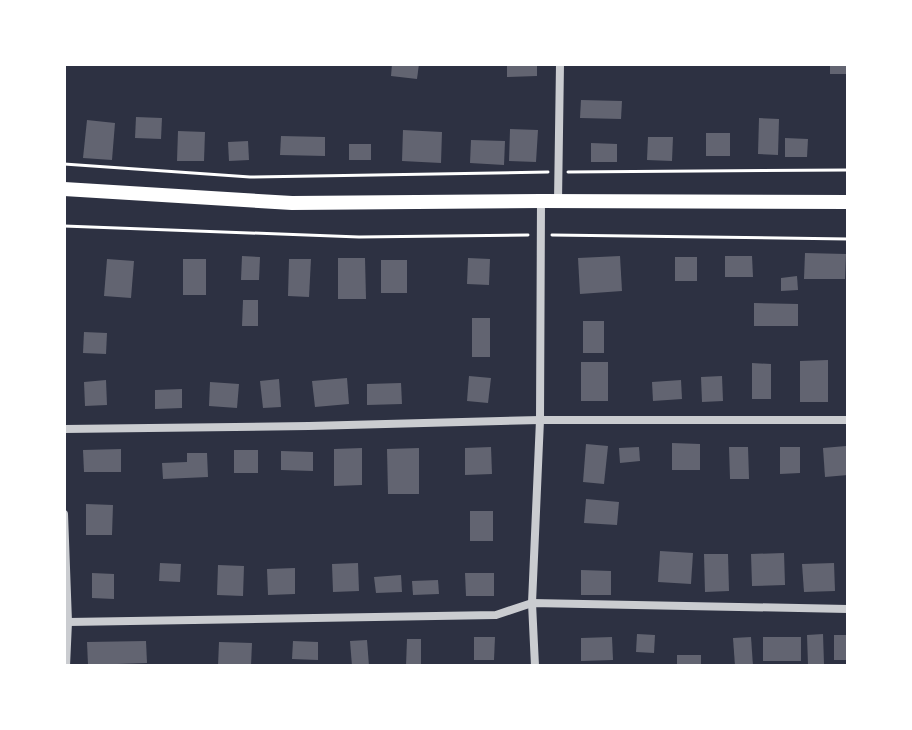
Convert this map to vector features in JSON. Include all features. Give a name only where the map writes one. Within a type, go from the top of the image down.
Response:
[{"type":"main road","points":[[64,189],[292,203],[848,202]]},
{"type":"street","points":[[558,201],[560,64]]},
{"type":"street","points":[[535,666],[532,603],[540,420],[541,201]]},
{"type":"street","points":[[64,429],[540,420],[848,420]]},
{"type":"street","points":[[64,514],[68,622],[66,666]]},
{"type":"street","points":[[68,622],[496,615],[532,603],[848,609]]},
{"type":"path","points":[[64,164],[250,177],[848,170]]},
{"type":"path","points":[[64,226],[359,237],[541,235],[848,239]]},
{"type":"building","points":[[392,64],[419,64],[417,79],[391,76]]},
{"type":"building","points":[[507,64],[537,64],[537,76],[507,77]]},
{"type":"building","points":[[830,64],[848,64],[848,74],[830,74]]},
{"type":"building","points":[[581,100],[622,101],[621,119],[580,118]]},
{"type":"building","points":[[136,117],[162,118],[161,139],[135,138]]},
{"type":"building","points":[[759,118],[779,119],[778,155],[758,154]]},
{"type":"building","points":[[87,120],[115,123],[112,160],[83,158]]},
{"type":"building","points":[[510,129],[538,130],[536,162],[509,161]]},
{"type":"building","points":[[403,130],[442,132],[441,163],[402,161]]},
{"type":"building","points":[[178,131],[205,132],[204,161],[177,161]]},
{"type":"building","points":[[706,133],[730,133],[730,156],[706,156]]},
{"type":"building","points":[[281,136],[325,137],[325,156],[280,155]]},
{"type":"building","points":[[648,137],[673,137],[672,161],[647,160]]},
{"type":"building","points":[[785,138],[808,139],[807,157],[785,157]]},
{"type":"building","points":[[471,140],[505,141],[504,165],[470,163]]},
{"type":"building","points":[[248,141],[249,160],[229,161],[228,142]]},
{"type":"building","points":[[591,143],[617,144],[617,162],[591,162]]},
{"type":"building","points":[[349,144],[371,144],[371,160],[349,160]]},
{"type":"building","points":[[805,253],[846,254],[845,279],[804,279]]},
{"type":"building","points":[[242,256],[260,257],[259,280],[241,280]]},
{"type":"building","points":[[620,256],[622,291],[580,294],[578,258]]},
{"type":"building","points":[[725,256],[752,256],[753,277],[725,277]]},
{"type":"building","points":[[675,257],[697,257],[697,281],[675,281]]},
{"type":"building","points":[[338,258],[365,258],[366,299],[338,299]]},
{"type":"building","points":[[468,258],[490,259],[489,285],[467,284]]},
{"type":"building","points":[[107,259],[134,261],[131,298],[104,296]]},
{"type":"building","points":[[183,259],[206,259],[206,295],[183,295]]},
{"type":"building","points":[[289,259],[311,259],[309,297],[288,296]]},
{"type":"building","points":[[381,260],[407,260],[407,293],[381,293]]},
{"type":"building","points":[[797,276],[798,290],[781,291],[781,278]]},
{"type":"building","points":[[243,300],[258,300],[258,326],[242,326]]},
{"type":"building","points":[[754,303],[798,304],[798,326],[754,326]]},
{"type":"building","points":[[472,318],[490,318],[490,357],[472,357]]},
{"type":"building","points":[[583,321],[604,321],[604,353],[583,353]]},
{"type":"building","points":[[84,332],[107,333],[106,354],[83,353]]},
{"type":"building","points":[[828,360],[828,402],[800,402],[800,361]]},
{"type":"building","points":[[581,362],[608,362],[608,401],[581,401]]},
{"type":"building","points":[[752,363],[771,364],[771,399],[752,399]]},
{"type":"building","points":[[469,376],[491,378],[488,403],[467,401]]},
{"type":"building","points":[[722,376],[723,401],[702,402],[701,377]]},
{"type":"building","points":[[347,378],[349,404],[315,407],[312,381]]},
{"type":"building","points":[[279,379],[281,407],[263,408],[260,381]]},
{"type":"building","points":[[106,380],[107,405],[85,406],[84,382]]},
{"type":"building","points":[[681,380],[682,399],[653,401],[652,382]]},
{"type":"building","points":[[210,382],[239,384],[237,408],[209,406]]},
{"type":"building","points":[[401,383],[402,404],[367,405],[367,384]]},
{"type":"building","points":[[182,389],[182,408],[155,409],[155,390]]},
{"type":"building","points":[[672,443],[700,444],[700,470],[672,470]]},
{"type":"building","points":[[586,444],[608,446],[604,484],[583,482]]},
{"type":"building","points":[[846,446],[848,475],[825,477],[823,448]]},
{"type":"building","points":[[491,447],[492,474],[465,475],[465,448]]},
{"type":"building","points":[[639,447],[640,461],[620,463],[619,448]]},
{"type":"building","points":[[729,447],[748,447],[749,479],[730,479]]},
{"type":"building","points":[[780,447],[800,447],[800,473],[780,474]]},
{"type":"building","points":[[362,448],[362,485],[334,486],[334,449]]},
{"type":"building","points":[[419,448],[419,494],[388,494],[387,449]]},
{"type":"building","points":[[121,449],[121,472],[84,472],[83,450]]},
{"type":"building","points":[[234,450],[258,450],[258,473],[234,473]]},
{"type":"building","points":[[281,451],[313,452],[313,471],[281,470]]},
{"type":"building","points":[[187,453],[207,453],[208,477],[163,479],[162,463],[187,462]]},
{"type":"building","points":[[586,499],[619,502],[617,525],[584,523]]},
{"type":"building","points":[[86,504],[113,505],[112,535],[86,535]]},
{"type":"building","points":[[470,511],[493,511],[493,541],[470,541]]},
{"type":"building","points":[[660,551],[693,553],[691,584],[658,582]]},
{"type":"building","points":[[784,553],[785,585],[752,586],[751,554]]},
{"type":"building","points":[[704,554],[728,554],[729,591],[705,592]]},
{"type":"building","points":[[160,563],[181,564],[180,582],[159,581]]},
{"type":"building","points":[[358,563],[359,591],[333,592],[332,564]]},
{"type":"building","points":[[834,563],[835,591],[804,592],[802,564]]},
{"type":"building","points":[[218,565],[244,566],[243,596],[217,595]]},
{"type":"building","points":[[295,568],[295,594],[268,595],[267,569]]},
{"type":"building","points":[[581,570],[611,571],[611,595],[581,595]]},
{"type":"building","points":[[92,573],[114,574],[114,599],[92,598]]},
{"type":"building","points":[[465,573],[494,573],[494,596],[466,596]]},
{"type":"building","points":[[401,575],[402,592],[376,593],[374,577]]},
{"type":"building","points":[[438,580],[439,594],[413,595],[412,581]]},
{"type":"building","points":[[637,634],[655,635],[654,653],[636,652]]},
{"type":"building","points":[[823,634],[824,664],[808,665],[807,635]]},
{"type":"building","points":[[834,635],[848,635],[848,660],[834,660]]},
{"type":"building","points":[[474,637],[495,637],[494,660],[474,660]]},
{"type":"building","points":[[612,637],[613,660],[581,661],[581,638]]},
{"type":"building","points":[[751,637],[753,666],[735,666],[733,638]]},
{"type":"building","points":[[763,637],[801,637],[801,661],[763,661]]},
{"type":"building","points":[[407,639],[421,639],[421,666],[406,666]]},
{"type":"building","points":[[367,640],[369,666],[352,666],[350,641]]},
{"type":"building","points":[[146,641],[147,663],[88,665],[87,642]]},
{"type":"building","points":[[293,641],[318,642],[318,660],[292,659]]},
{"type":"building","points":[[219,642],[252,643],[251,666],[218,666]]},
{"type":"building","points":[[677,655],[701,655],[701,666],[677,666]]}]
